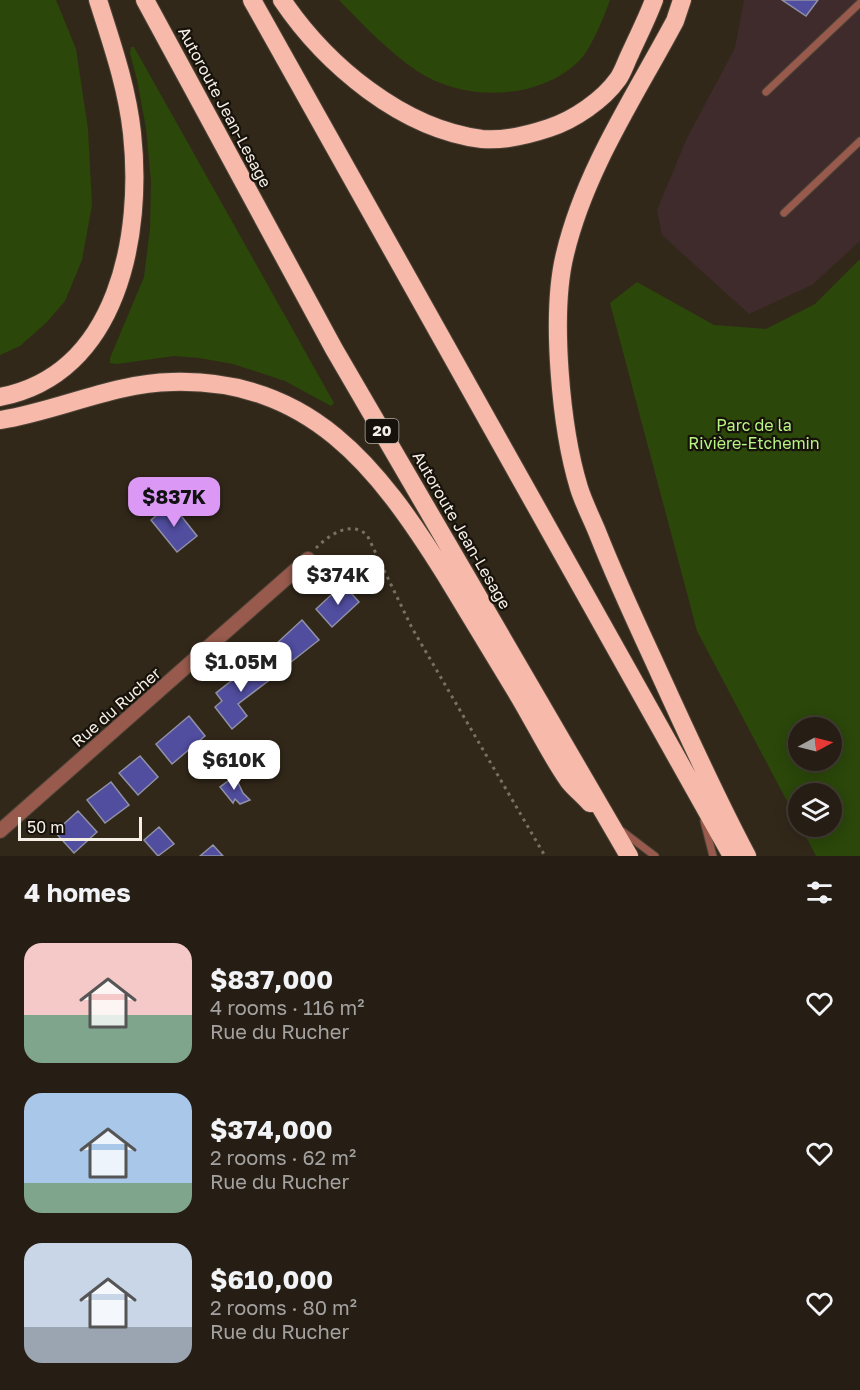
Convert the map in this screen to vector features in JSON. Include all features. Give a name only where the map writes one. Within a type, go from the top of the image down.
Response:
[{"type":"highway","points":[[0,397],[43,381],[61,370],[91,340],[110,306],[126,265],[134,184],[132,133],[123,82],[98,0]]},
{"type":"highway","name":"Autoroute Jean-Lesage","points":[[144,0],[334,349],[629,856]]},
{"type":"highway","points":[[252,0],[732,856]]},
{"type":"highway","points":[[282,0],[331,58],[374,95],[421,121],[452,133],[483,139],[534,134],[576,117],[594,103],[618,79],[654,0]]},
{"type":"highway","points":[[682,0],[675,21],[598,162],[579,207],[564,256],[559,297],[558,342],[566,428],[579,488],[656,666],[747,856]]},
{"type":"highway","points":[[0,420],[129,386],[200,381],[240,387],[291,405],[332,432],[366,464],[412,521],[485,638],[569,781],[610,823]]},
{"type":"street","name":"Rue du Rucher","points":[[0,831],[308,560]]},
{"type":"lane","points":[[766,92],[860,3]]},
{"type":"lane","points":[[784,213],[860,141]]},
{"type":"lane","points":[[698,794],[713,856]]},
{"type":"lane","points":[[610,823],[655,856]]},
{"type":"path","points":[[308,560],[323,541],[340,531],[355,528],[367,535],[412,628],[545,856]]},
{"type":"shaded area","points":[[744,0],[860,0],[860,241],[812,285],[749,314],[662,235],[657,210],[687,138],[735,48]]},
{"type":"green space","points":[[0,0],[56,0],[76,49],[88,129],[92,205],[82,260],[65,301],[47,322],[20,346],[0,355]]},
{"type":"green space","points":[[339,0],[610,0],[592,41],[579,61],[562,74],[543,84],[500,93],[456,88],[417,71],[386,46]]},
{"type":"green space","points":[[131,47],[134,47],[334,403],[331,406],[285,381],[233,364],[174,356],[110,363],[110,358],[144,277],[150,229],[151,182],[146,128],[130,53]]},
{"type":"green space","name":"Parc de la Rivière-Etchemin","points":[[860,259],[860,856],[816,856],[806,837],[842,837],[842,783],[788,783],[788,803],[697,631],[610,303],[637,282],[714,325],[766,329],[815,304]]},
{"type":"building","points":[[782,0],[818,0],[806,16]]},
{"type":"building","points":[[171,503],[197,536],[177,552],[151,520]]},
{"type":"building","points":[[343,584],[359,602],[332,627],[316,609]]},
{"type":"building","points":[[302,620],[319,640],[291,662],[276,644]]},
{"type":"building","points":[[258,660],[272,678],[238,704],[247,716],[232,729],[215,707],[222,701],[216,693]]},
{"type":"building","points":[[189,716],[205,736],[172,764],[156,744]]},
{"type":"building","points":[[140,756],[158,777],[138,795],[119,773]]},
{"type":"building","points":[[235,776],[243,793],[250,800],[240,804],[235,799],[233,803],[220,787]]},
{"type":"building","points":[[111,782],[129,805],[105,823],[87,800]]},
{"type":"building","points":[[78,811],[97,832],[74,853],[55,832]]},
{"type":"building","points":[[159,827],[174,844],[158,856],[144,840]]},
{"type":"building","points":[[213,845],[223,856],[200,856]]}]
